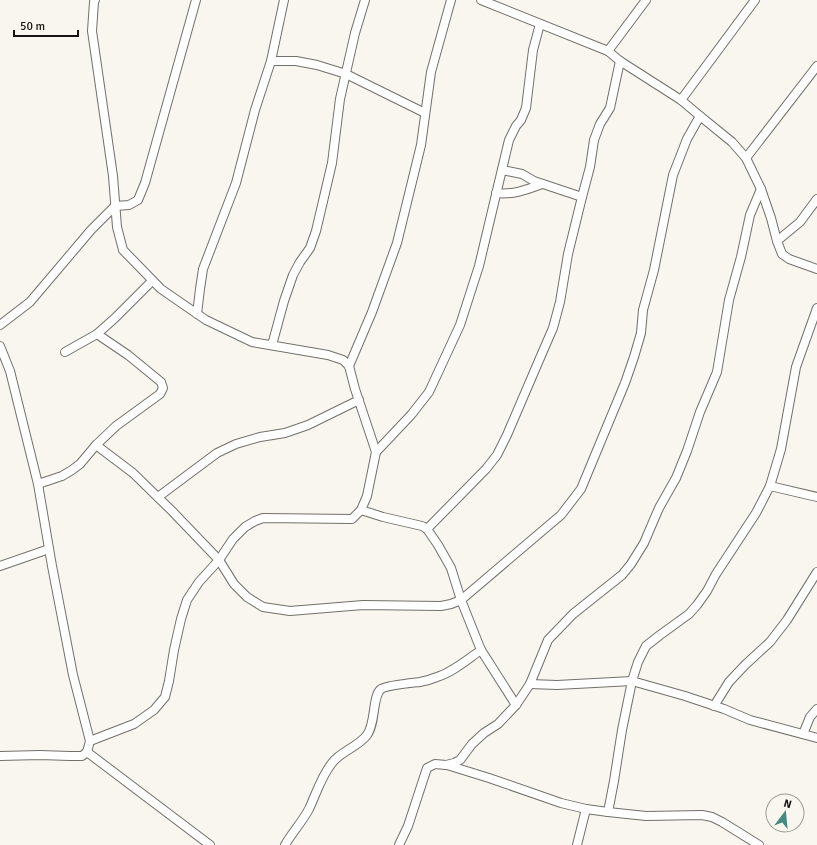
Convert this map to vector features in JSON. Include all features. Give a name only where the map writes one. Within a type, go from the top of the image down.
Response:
[{"type":"street","points":[[90,740],[134,724],[154,710],[165,697],[181,619],[187,600],[219,560],[233,539],[245,527],[263,518],[352,519],[361,510],[368,496],[376,452],[349,366],[343,360],[328,355],[252,342],[206,320],[161,290],[123,250],[117,227],[113,176],[92,31],[95,0]]},
{"type":"street","points":[[0,325],[30,302],[91,230],[115,206],[129,205],[138,200],[145,183],[196,0]]},
{"type":"street","points":[[197,314],[203,269],[236,183],[255,110],[271,61],[284,0]]},
{"type":"street","points":[[272,345],[293,275],[310,248],[316,230],[332,163],[340,100],[355,33],[365,0]]},
{"type":"street","points":[[349,366],[372,312],[397,243],[421,145],[431,72],[451,0]]},
{"type":"street","points":[[481,0],[608,51],[681,100],[732,142],[746,158],[761,189],[782,254],[789,259],[817,269]]},
{"type":"street","points":[[608,51],[646,0]]},
{"type":"street","points":[[681,100],[755,0]]},
{"type":"street","points":[[376,452],[411,415],[429,392],[460,325],[479,266],[509,140],[516,126],[521,120],[526,108],[533,50],[540,24]]},
{"type":"street","points":[[427,529],[497,455],[532,379],[552,328],[560,302],[568,254],[590,167],[594,140],[600,124],[610,108],[620,60]]},
{"type":"street","points":[[271,61],[296,61],[318,65],[346,74],[425,113]]},
{"type":"street","points":[[746,158],[817,66]]},
{"type":"street","points":[[96,445],[133,473],[158,497],[219,560],[234,584],[247,597],[263,607],[290,611],[363,605],[441,606],[460,600],[561,515],[581,489],[625,383],[634,357],[641,333],[643,310],[654,270],[673,175],[687,139],[700,116]]},
{"type":"street","points":[[502,170],[522,174],[534,181],[582,197]]},
{"type":"street","points":[[496,193],[506,194],[524,191],[542,184]]},
{"type":"street","points":[[446,765],[460,760],[472,744],[498,724],[516,705],[530,684],[548,640],[574,614],[622,575],[644,543],[659,508],[676,478],[700,412],[718,372],[729,300],[741,257],[750,215],[761,189]]},
{"type":"street","points":[[777,242],[800,222],[817,199]]},
{"type":"street","points":[[65,352],[97,334],[116,318],[152,281]]},
{"type":"street","points":[[608,812],[632,681],[638,662],[646,646],[689,614],[697,605],[756,513],[770,486],[781,449],[796,367],[817,308]]},
{"type":"street","points":[[38,484],[62,476],[80,464],[96,445],[116,426],[160,394],[163,388],[162,382],[97,334]]},
{"type":"street","points":[[0,346],[10,371],[38,484],[73,675],[90,740],[87,752],[82,756],[0,756]]},
{"type":"street","points":[[158,497],[218,453],[236,444],[260,437],[285,433],[308,425],[359,400]]},
{"type":"street","points":[[770,486],[817,497]]},
{"type":"street","points":[[361,510],[382,517],[422,526],[427,529],[451,568],[460,600],[481,650],[516,705]]},
{"type":"street","points":[[0,566],[49,549]]},
{"type":"street","points":[[714,706],[729,682],[770,642],[788,620],[817,572]]},
{"type":"street","points":[[285,845],[309,810],[322,779],[331,764],[336,758],[358,745],[368,734],[373,722],[376,698],[380,690],[387,687],[422,682],[439,677],[481,650]]},
{"type":"street","points":[[530,684],[557,685],[632,681],[685,696],[750,720],[817,738]]},
{"type":"street","points":[[803,734],[810,716],[817,709]]},
{"type":"street","points":[[87,752],[210,845]]},
{"type":"street","points":[[399,845],[408,826],[427,768],[435,764],[446,765],[489,778],[560,803],[586,809],[646,816],[702,815],[712,817],[759,845]]},
{"type":"street","points":[[577,845],[586,809]]}]
